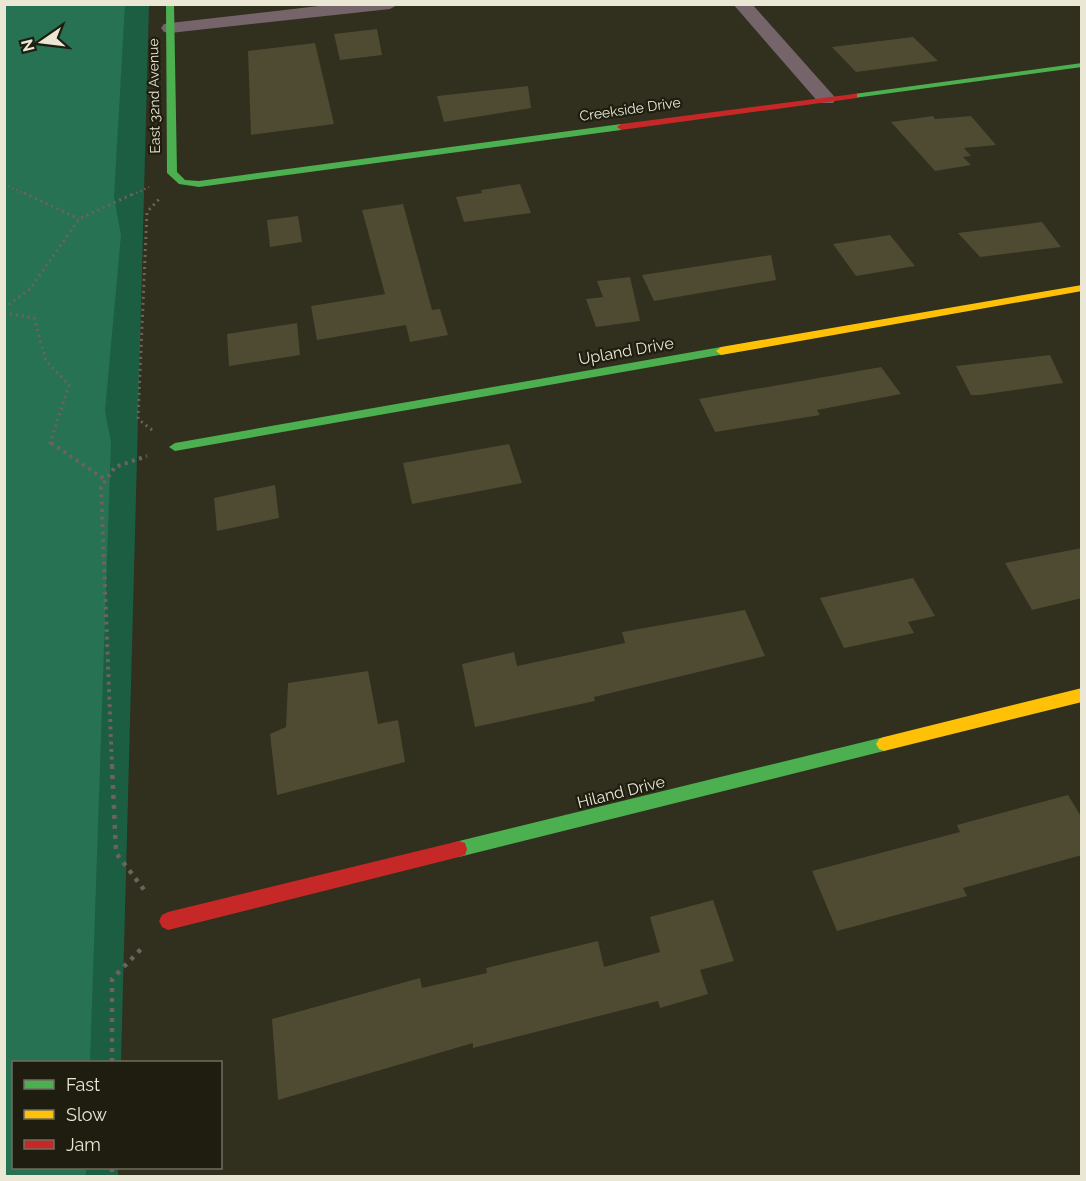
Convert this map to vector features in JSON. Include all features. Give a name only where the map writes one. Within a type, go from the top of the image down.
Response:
[{"type":"street","name":"East 32nd Avenue","points":[[170,4],[172,173],[178,178]]},
{"type":"street","points":[[170,28],[390,4]]},
{"type":"street","points":[[742,4],[826,99]]},
{"type":"street","name":"Creekside Drive","points":[[178,178],[199,184],[211,183],[1082,65]]},
{"type":"street","name":"Upland Drive","points":[[175,447],[1082,288]]},
{"type":"street","name":"Hiland Drive","points":[[168,921],[1082,695]]},
{"type":"path","points":[[4,308],[30,289],[79,219],[178,178]]},
{"type":"path","points":[[175,447],[138,419],[147,212],[178,178]]},
{"type":"path","points":[[4,184],[79,219]]},
{"type":"path","points":[[4,313],[34,318],[46,362],[69,385],[50,443],[106,480]]},
{"type":"path","points":[[112,1061],[112,979],[168,921],[116,853],[101,487],[115,467],[175,447]]},
{"type":"green space","points":[[5,4],[125,5],[114,197],[121,235],[105,411],[111,442],[90,1061],[12,1061],[12,1169],[86,1169],[86,1176],[5,1176]]},
{"type":"green space","points":[[5,5],[149,5],[121,1061],[12,1061],[12,1169],[118,1169],[118,1176],[5,1176]]},
{"type":"building","points":[[377,29],[382,55],[340,60],[334,34]]},
{"type":"building","points":[[913,37],[938,61],[856,72],[832,47]]},
{"type":"building","points":[[315,43],[334,124],[251,135],[248,51]]},
{"type":"building","points":[[528,86],[531,108],[444,122],[437,96]]},
{"type":"building","points":[[933,116],[935,119],[971,116],[996,145],[964,148],[971,156],[963,157],[971,165],[935,171],[891,122]]},
{"type":"building","points":[[520,184],[531,213],[464,222],[456,197],[482,193],[481,190]]},
{"type":"building","points":[[403,204],[432,310],[440,309],[448,335],[410,342],[406,325],[317,340],[311,306],[385,294],[362,210]]},
{"type":"building","points":[[298,216],[302,242],[270,247],[267,220]]},
{"type":"building","points":[[1042,222],[1061,247],[980,257],[958,233]]},
{"type":"building","points":[[890,235],[915,266],[856,276],[833,244]]},
{"type":"building","points":[[771,255],[776,280],[654,301],[642,275]]},
{"type":"building","points":[[630,277],[640,321],[596,327],[586,299],[603,297],[597,281]]},
{"type":"building","points":[[297,323],[300,355],[229,366],[227,334]]},
{"type":"building","points":[[1050,355],[1063,383],[980,395],[971,395],[956,366]]},
{"type":"building","points":[[881,367],[901,394],[817,410],[820,415],[715,432],[699,399]]},
{"type":"building","points":[[509,444],[522,483],[412,504],[403,463]]},
{"type":"building","points":[[275,485],[279,518],[217,531],[214,498]]},
{"type":"building","points":[[1082,548],[1082,598],[1032,610],[1005,563]]},
{"type":"building","points":[[913,578],[935,616],[908,622],[914,633],[844,648],[820,598]]},
{"type":"building","points":[[745,610],[765,656],[594,697],[595,701],[475,727],[462,664],[514,652],[517,666],[625,643],[622,632]]},
{"type":"building","points":[[368,671],[378,724],[398,720],[405,762],[277,795],[270,734],[286,727],[288,683]]},
{"type":"building","points":[[1068,795],[1082,818],[1082,855],[963,888],[967,896],[837,931],[812,871],[960,832],[957,825]]},
{"type":"building","points":[[713,900],[734,961],[700,970],[708,994],[660,1008],[658,1001],[473,1048],[473,1043],[278,1100],[272,1019],[420,978],[422,988],[487,973],[486,968],[598,941],[604,967],[660,952],[650,917]]},
{"type":"traffic: fast","points":[[170,4],[172,173],[182,182],[199,184],[621,127]]},
{"type":"traffic: fast","points":[[854,96],[1082,65]]},
{"type":"traffic: fast","points":[[175,447],[721,351]]},
{"type":"traffic: fast","points":[[459,849],[884,744]]},
{"type":"traffic: slow","points":[[721,351],[1082,288]]},
{"type":"traffic: slow","points":[[884,744],[1082,695]]},
{"type":"traffic: jam","points":[[621,127],[854,96]]},
{"type":"traffic: jam","points":[[168,921],[459,849]]}]
